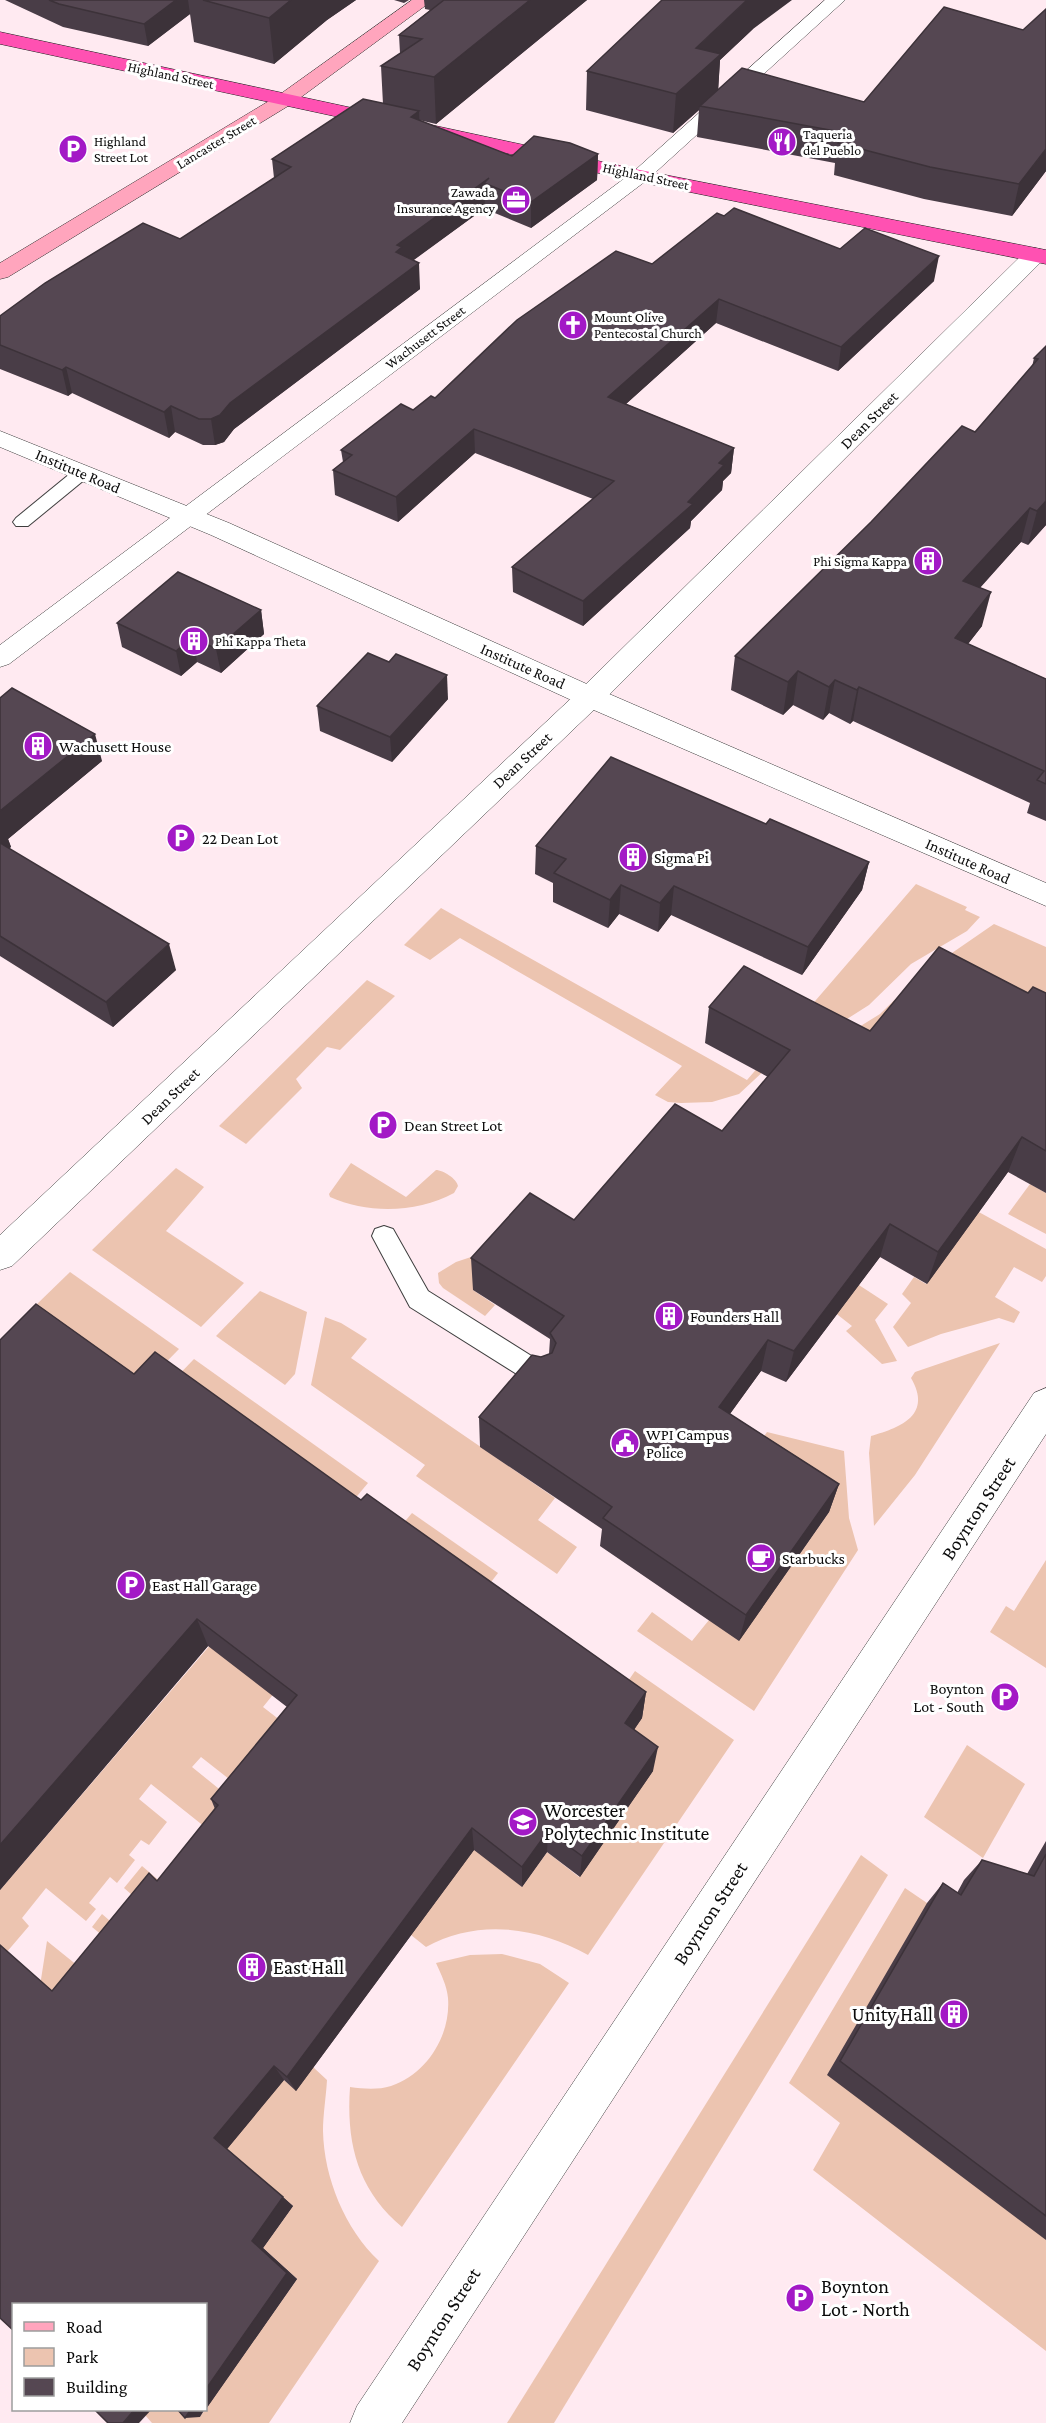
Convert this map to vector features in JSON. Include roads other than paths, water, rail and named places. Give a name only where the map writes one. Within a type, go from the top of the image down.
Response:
[{"type":"highway","name":"Highland Street","points":[[0,38],[640,176],[1040,256]]},
{"type":"main road","name":"Lancaster Street","points":[[0,272],[286,99],[424,0]]},
{"type":"street","name":"Wachusett Street","points":[[0,658],[640,176],[756,81],[836,0]]},
{"type":"street","name":"Dean Street","points":[[0,1256],[590,697],[1040,256]]},
{"type":"street","name":"Institute Road","points":[[0,438],[188,516],[590,697],[1046,896]]},
{"type":"street","name":"Boynton Street","points":[[374,2423],[1046,1404]]},
{"type":"lane","points":[[22,522],[83,472]]},
{"type":"lane","points":[[384,1236],[419,1299],[540,1375]]},
{"type":"place","name":"Taqueria del Pueblo","points":[[782,142]]},
{"type":"place","name":"Highland Street Lot","points":[[73,149]]},
{"type":"place","name":"Zawada Insurance Agency","points":[[516,200]]},
{"type":"place","name":"Mount Olive Pentecostal Church","points":[[573,325]]},
{"type":"place","name":"Phi Sigma Kappa","points":[[928,561]]},
{"type":"place","name":"Phi Kappa Theta","points":[[194,641]]},
{"type":"place","name":"Wachusett House","points":[[38,746]]},
{"type":"place","name":"22 Dean Lot","points":[[181,838]]},
{"type":"place","name":"Sigma Pi","points":[[633,857]]},
{"type":"place","name":"Dean Street Lot","points":[[383,1125]]},
{"type":"place","name":"Founders Hall","points":[[669,1316]]},
{"type":"place","name":"WPI Campus Police","points":[[625,1443]]},
{"type":"place","name":"Starbucks","points":[[761,1558]]},
{"type":"place","name":"East Hall Garage","points":[[131,1585]]},
{"type":"place","name":"Boynton Lot - South","points":[[1005,1697]]},
{"type":"place","name":"Worcester Polytechnic Institute","points":[[523,1822]]},
{"type":"place","name":"East Hall","points":[[252,1967]]},
{"type":"place","name":"Unity Hall","points":[[954,2014]]},
{"type":"place","name":"Boynton Lot - North","points":[[800,2298]]}]
